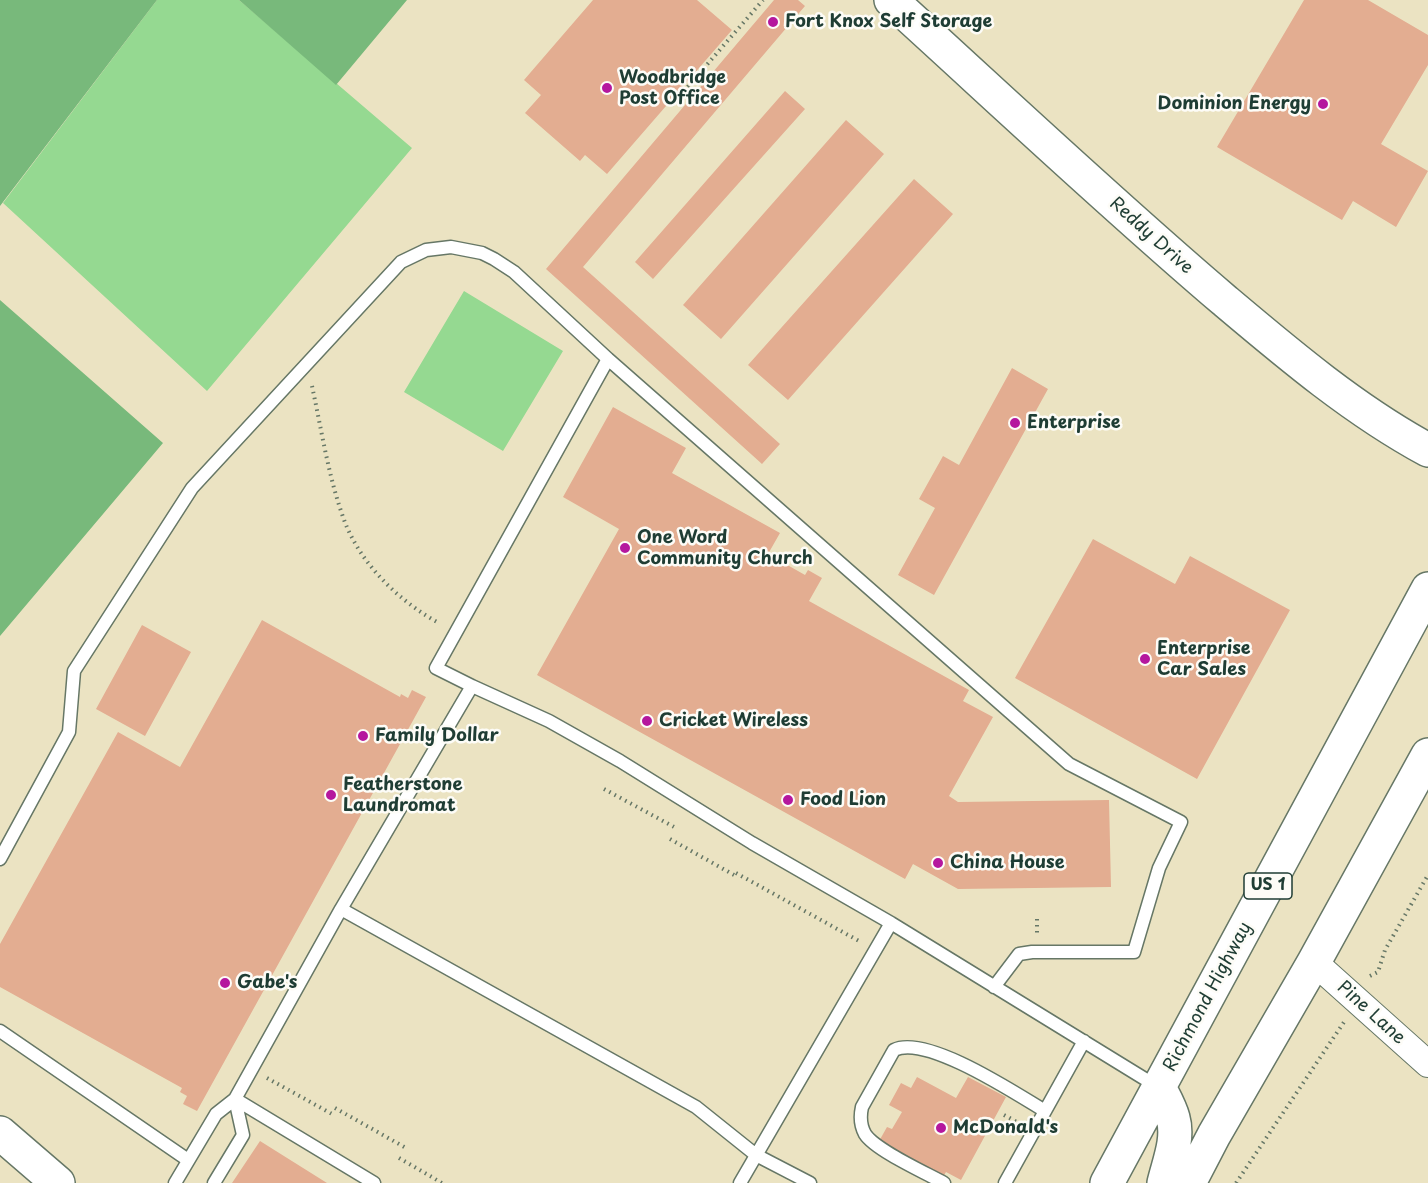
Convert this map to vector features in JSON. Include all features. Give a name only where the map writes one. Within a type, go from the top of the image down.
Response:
[{"type":"main road","name":"Reddy Drive","points":[[891,0],[1180,262],[1267,336],[1376,420],[1428,450]]},
{"type":"main road","name":"Richmond Highway","points":[[1107,1183],[1428,589]]},
{"type":"main road","points":[[1190,1183],[1214,1135],[1314,962],[1428,755]]},
{"type":"main road","points":[[1159,1087],[1173,1116],[1175,1126],[1173,1149],[1164,1183]]},
{"type":"main road","points":[[0,1133],[58,1183]]},
{"type":"street","name":"Pine Lane","points":[[1314,962],[1428,1064]]},
{"type":"lane","points":[[0,859],[69,732],[74,671],[192,488],[390,272],[401,262],[426,250],[451,247],[482,253],[514,272],[608,359],[1069,764],[1182,822],[1159,868],[1134,952],[1019,954],[994,987]]},
{"type":"lane","points":[[608,359],[436,668],[549,721],[620,761],[752,843],[891,923],[1159,1087]]},
{"type":"lane","points":[[175,1183],[216,1114],[235,1099],[341,909],[472,686]]},
{"type":"lane","points":[[341,909],[696,1107],[756,1155],[810,1183]]},
{"type":"lane","points":[[740,1183],[891,923]]},
{"type":"lane","points":[[0,1031],[188,1160]]},
{"type":"lane","points":[[1005,1183],[1083,1041]]},
{"type":"lane","points":[[944,1183],[878,1147],[865,1133],[860,1117],[862,1107],[894,1050],[906,1046],[932,1051],[963,1064],[1046,1111]]},
{"type":"lane","points":[[214,1183],[243,1135],[235,1099]]},
{"type":"lane","points":[[235,1099],[374,1183]]},
{"type":"path","points":[[672,105],[763,0]]},
{"type":"path","points":[[307,365],[339,505],[359,548],[392,590],[422,613],[456,632]]},
{"type":"path","points":[[604,789],[676,828]]},
{"type":"path","points":[[670,839],[876,950]]},
{"type":"path","points":[[1371,975],[1378,972],[1385,950],[1428,875]]},
{"type":"path","points":[[1236,1183],[1338,1031]]},
{"type":"path","points":[[252,1069],[332,1113]]},
{"type":"path","points":[[335,1108],[406,1148]]},
{"type":"path","points":[[399,1158],[442,1183]]},
{"type":"green space","points":[[0,0],[157,0],[0,206]]},
{"type":"green space","points":[[157,0],[239,0],[412,148],[207,391],[3,203]]},
{"type":"green space","points":[[239,0],[407,0],[336,85]]},
{"type":"green space","points":[[464,291],[563,351],[503,451],[404,392]]},
{"type":"green space","points":[[0,300],[163,443],[0,636]]},
{"type":"building","name":"Woodbridge Post Office","points":[[593,0],[697,0],[732,30],[607,174],[585,155],[580,161],[525,113],[541,95],[524,80]]},
{"type":"building","points":[[774,0],[798,0],[805,6],[583,267],[780,444],[762,464],[546,269]]},
{"type":"building","name":"Dominion Energy","points":[[1304,0],[1368,0],[1428,35],[1428,65],[1381,144],[1428,171],[1396,227],[1353,201],[1342,220],[1217,147]]},
{"type":"building","points":[[785,91],[805,109],[653,279],[635,262]]},
{"type":"building","points":[[846,120],[884,154],[721,339],[683,305]]},
{"type":"building","points":[[914,179],[953,214],[788,400],[748,365]]},
{"type":"building","points":[[1012,368],[1048,389],[934,595],[898,575],[935,508],[919,499],[943,456],[959,465]]},
{"type":"building","points":[[613,407],[686,448],[672,473],[780,533],[768,554],[805,575],[808,570],[822,578],[809,601],[969,690],[963,701],[993,717],[949,796],[958,802],[1109,800],[1111,887],[958,889],[913,864],[905,879],[537,675],[619,529],[563,497]]},
{"type":"building","name":"Enterprise Car Sales","points":[[1093,539],[1175,584],[1190,556],[1290,610],[1197,779],[1015,678]]},
{"type":"building","points":[[262,620],[400,697],[401,694],[408,698],[412,690],[426,697],[197,1111],[183,1104],[187,1096],[180,1092],[182,1088],[0,987],[0,944],[118,732],[180,767]]},
{"type":"building","points":[[142,625],[191,652],[145,736],[96,709]]},
{"type":"building","name":"McDonald's","points":[[917,1077],[956,1098],[968,1077],[1006,1097],[961,1180],[946,1172],[943,1177],[878,1143],[887,1127],[892,1129],[902,1112],[889,1105],[901,1083],[911,1088]]},
{"type":"building","points":[[260,1141],[327,1183],[232,1183]]},
{"type":"place","name":"Fort Knox Self Storage","points":[[773,22]]},
{"type":"place","name":"Woodbridge Post Office","points":[[607,88]]},
{"type":"place","name":"Dominion Energy","points":[[1323,104]]},
{"type":"place","name":"Enterprise","points":[[1015,423]]},
{"type":"place","name":"One Word Community Church","points":[[625,548]]},
{"type":"place","name":"Enterprise Car Sales","points":[[1145,659]]},
{"type":"place","name":"Cricket Wireless","points":[[647,721]]},
{"type":"place","name":"Family Dollar","points":[[363,736]]},
{"type":"place","name":"Featherstone Laundromat","points":[[331,795]]},
{"type":"place","name":"Food Lion","points":[[788,800]]},
{"type":"place","name":"China House","points":[[938,863]]},
{"type":"place","name":"Gabe's","points":[[225,983]]},
{"type":"place","name":"McDonald's","points":[[941,1128]]}]
